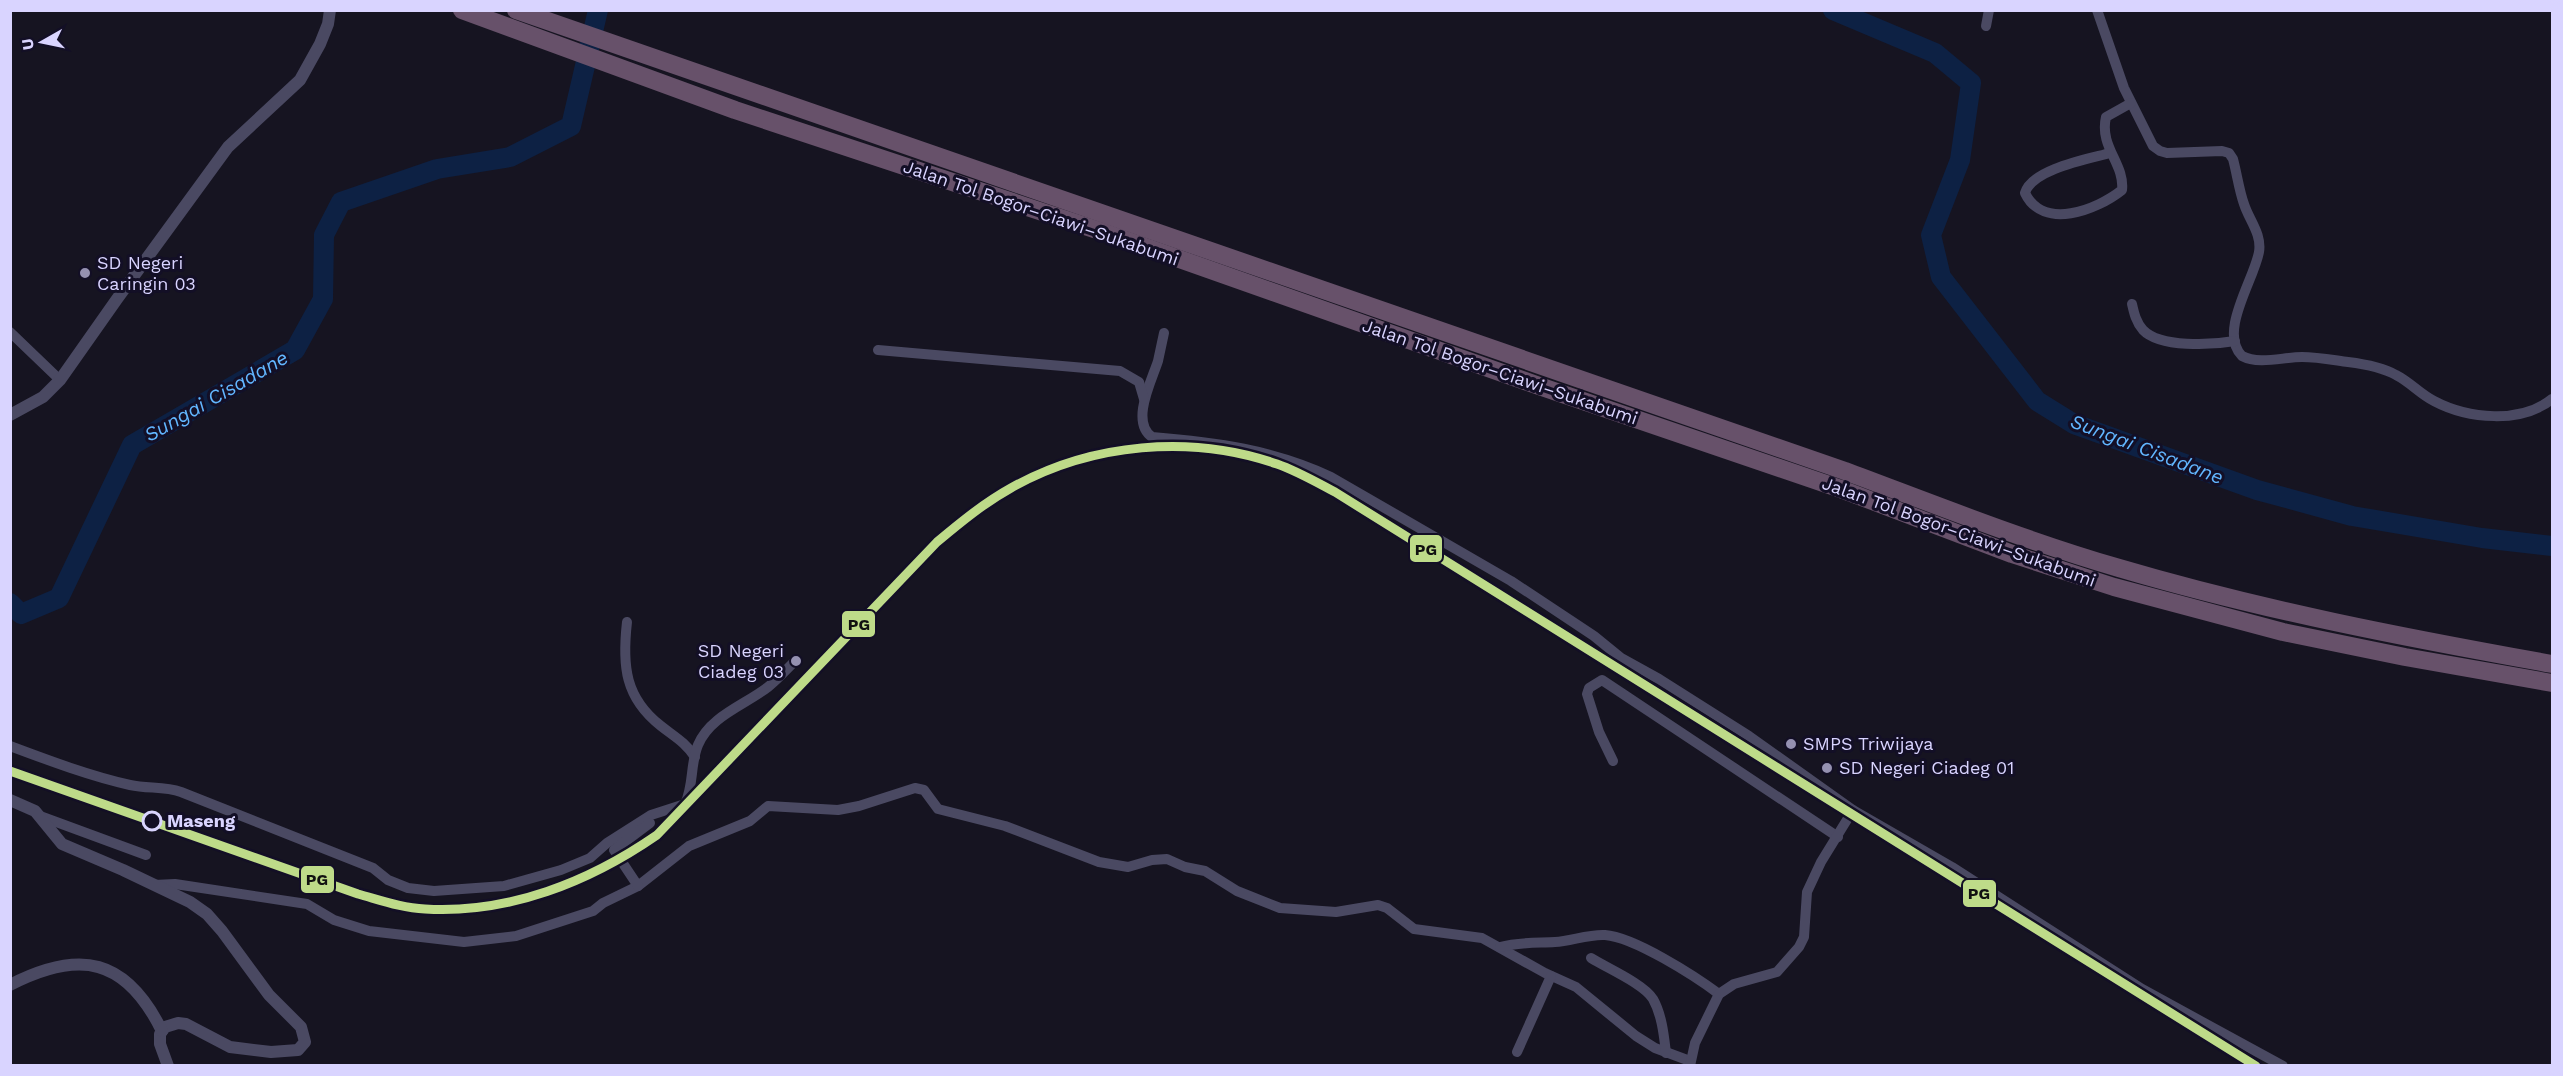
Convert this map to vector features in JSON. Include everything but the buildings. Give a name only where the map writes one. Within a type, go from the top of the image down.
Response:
[{"type":"highway","name":"Jalan Tol Bogor–Ciawi–Sukabumi","points":[[462,10],[735,110],[1103,232],[1542,387],[1838,488],[2012,554],[2114,587],[2283,632],[2405,657],[2553,682]]},
{"type":"highway","name":"Jalan Tol Bogor–Ciawi–Sukabumi","points":[[516,10],[744,91],[1845,471],[2020,536],[2108,565],[2287,613],[2553,664]]},
{"type":"street","points":[[10,416],[43,397],[60,380],[228,147],[293,89],[306,71],[328,24],[330,10]]},
{"type":"street","points":[[1986,26],[1989,10]]},
{"type":"street","points":[[2097,10],[2109,51],[2131,103],[2151,142],[2160,151],[2222,151],[2229,153],[2233,159],[2244,204],[2259,240],[2254,270],[2236,319],[2235,341],[2239,353],[2252,360],[2303,357],[2378,368],[2402,378],[2435,402],[2463,411],[2511,416],[2534,410],[2553,399]]},
{"type":"street","points":[[2110,153],[2042,175],[2028,185],[2025,193],[2030,203],[2040,211],[2061,214],[2087,209],[2113,197],[2122,190],[2123,181],[2104,134],[2106,117],[2131,103]]},
{"type":"street","points":[[2132,304],[2137,322],[2144,332],[2155,337],[2208,346],[2235,341]]},
{"type":"street","points":[[10,332],[60,380]]},
{"type":"street","points":[[1144,399],[1158,361],[1164,333]]},
{"type":"street","points":[[878,350],[1120,371],[1139,382],[1144,399],[1144,422],[1148,434],[1152,437],[1236,446],[1288,459],[1331,477],[1511,581],[1594,636],[1621,658],[1668,684],[1749,736],[1852,810],[1952,867],[2142,988],[2283,1065]]},
{"type":"street","points":[[627,622],[624,654],[628,680],[639,706],[663,728],[686,743],[695,757]]},
{"type":"street","points":[[10,747],[133,786],[166,786],[364,864],[388,880],[408,888],[434,891],[504,886],[590,858],[607,843],[651,815],[685,804],[691,791],[698,744],[711,727],[730,710],[768,687],[795,661]]},
{"type":"street","points":[[1613,761],[1599,732],[1587,694],[1589,688],[1602,680],[1838,837]]},
{"type":"street","points":[[153,885],[175,884],[307,904],[334,920],[369,931],[464,942],[516,936],[593,911],[603,903],[638,886],[689,846],[750,821],[768,806],[838,810],[915,788],[924,790],[938,809],[1005,826],[1099,862],[1128,867],[1152,860],[1167,859],[1185,867],[1205,871],[1230,888],[1280,908],[1336,912],[1378,905],[1386,908],[1414,929],[1476,936],[1583,992],[1636,1036],[1690,1063],[1695,1043],[1719,994],[1734,984],[1777,972],[1795,954],[1804,937],[1807,892],[1821,862],[1838,837],[1852,810]]},
{"type":"street","points":[[10,800],[30,808],[40,816],[62,844],[106,862],[189,902],[207,914],[268,995],[301,1027],[305,1041],[298,1050],[271,1052],[230,1047],[186,1024],[171,1025],[162,1031]]},
{"type":"street","points":[[638,886],[614,850],[667,810]]},
{"type":"street","points":[[40,816],[146,855]]},
{"type":"street","points":[[1500,947],[1528,942],[1558,942],[1596,935],[1613,936],[1632,942],[1691,974],[1719,994]]},
{"type":"street","points":[[1591,958],[1652,997],[1661,1022],[1666,1053]]},
{"type":"street","points":[[10,985],[39,972],[63,966],[86,964],[105,967],[120,976],[154,1015],[162,1031],[160,1044],[168,1065]]},
{"type":"street","points":[[1516,1052],[1551,976]]},
{"type":"waterway","name":"Sungai Cisadane","points":[[10,603],[21,614],[59,598],[132,445],[295,350],[323,299],[324,235],[341,202],[437,169],[510,157],[571,126],[598,10]]},
{"type":"waterway","name":"Sungai Cisadane","points":[[1833,10],[1935,53],[1971,83],[1960,160],[1931,235],[1941,277],[2037,401],[2074,424],[2257,490],[2352,516],[2482,538],[2552,546]]},
{"type":"transit line","name":"PG","points":[[10,771],[358,894],[391,903],[425,909],[456,909],[487,906],[547,892],[604,867],[657,835],[937,542],[991,500],[1042,473],[1074,461],[1108,453],[1142,448],[1210,449],[1277,464],[1335,492],[2256,1066]]},
{"type":"place","name":"SD Negeri Caringin 03","points":[[85,273]]},
{"type":"place","name":"SD Negeri Ciadeg 03","points":[[796,661]]},
{"type":"place","name":"SMPS Triwijaya","points":[[1791,744]]},
{"type":"place","name":"SD Negeri Ciadeg 01","points":[[1827,768]]},
{"type":"place","name":"Maseng","points":[[152,821]]}]
